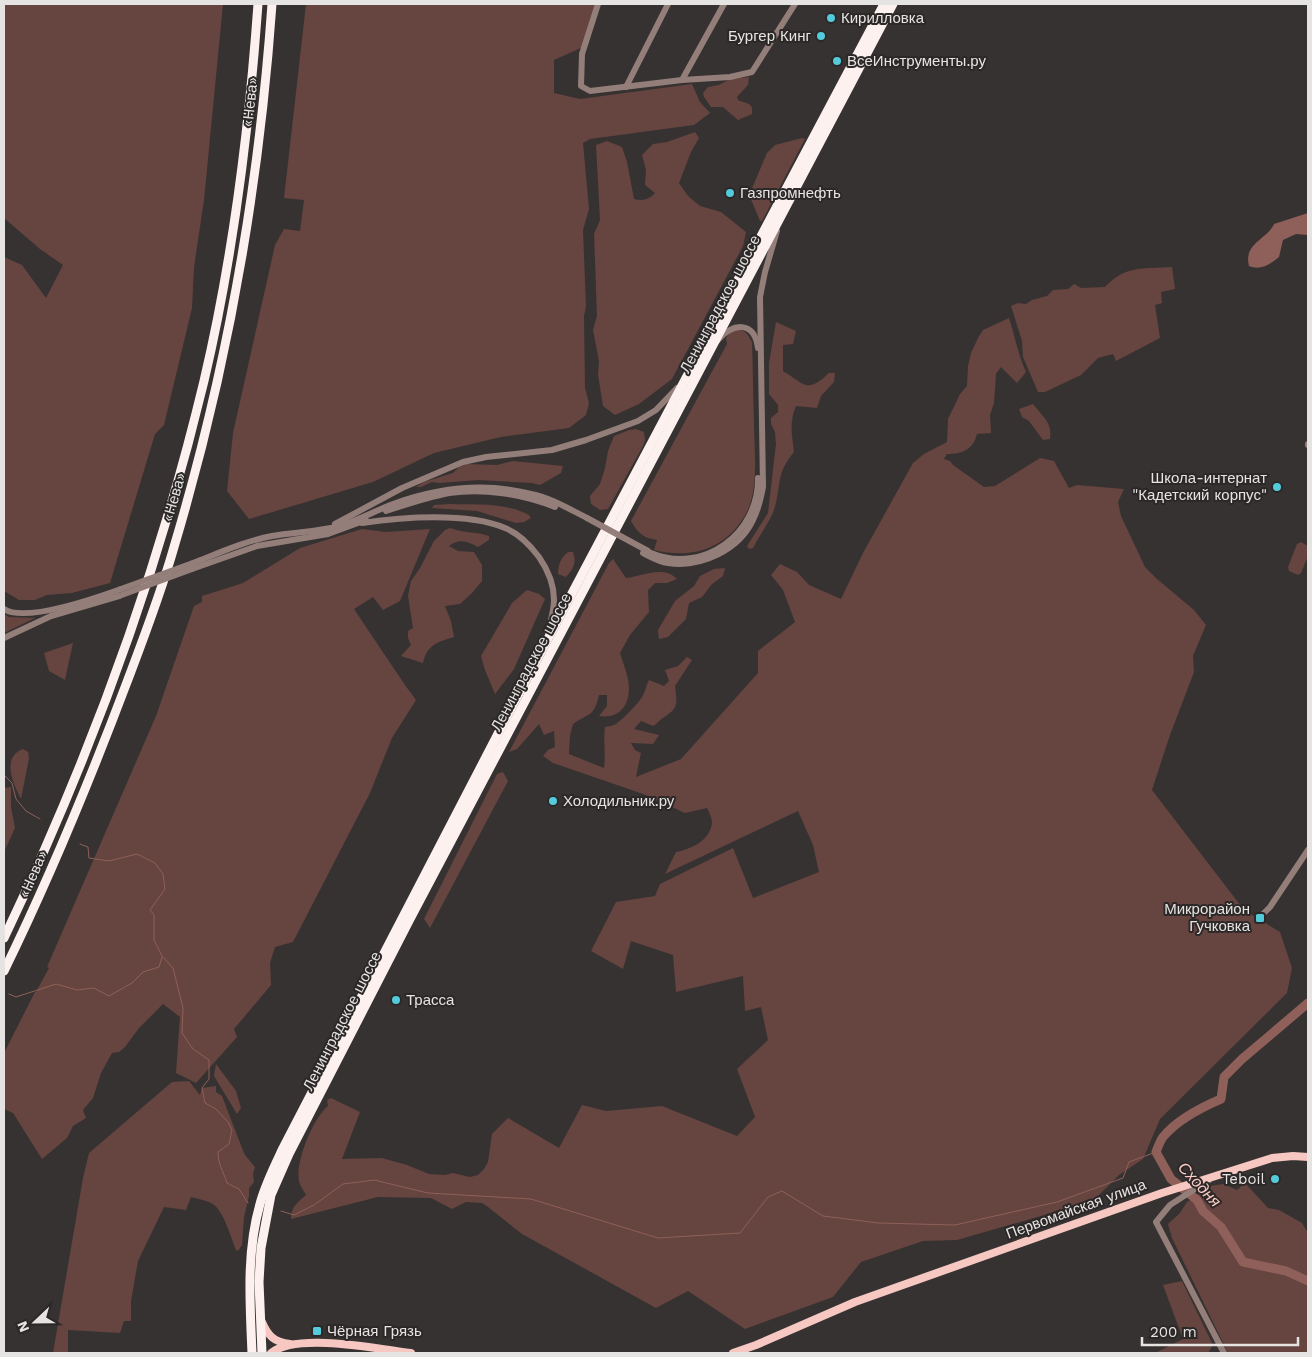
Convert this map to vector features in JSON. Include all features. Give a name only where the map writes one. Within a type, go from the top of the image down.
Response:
[{"type":"highway","name":"«Нева»","points":[[4,938],[98,719],[132,628],[181,472],[204,381],[226,271],[245,139],[258,4]]},
{"type":"highway","name":"«Нева»","points":[[4,971],[56,859],[111,724],[146,631],[170,559],[194,476],[227,340],[249,221],[260,139],[272,4]]},
{"type":"highway","name":"Ленинградское шоссе","points":[[252,1353],[250,1278],[252,1250],[260,1205],[267,1183],[329,1058],[884,4]]},
{"type":"highway","name":"Ленинградское шоссе","points":[[262,1353],[260,1265],[265,1222],[271,1195],[289,1154],[410,919],[894,4]]},
{"type":"main road","name":"Первомайская улица","points":[[733,1353],[855,1302],[1162,1193],[1196,1185],[1215,1176],[1272,1158],[1308,1157]]},
{"type":"main road","points":[[260,1317],[265,1329],[274,1340],[281,1343],[332,1343],[410,1353]]},
{"type":"main road","points":[[271,1353],[281,1347],[297,1344]]},
{"type":"street","points":[[598,4],[582,54],[580,86],[590,92],[682,80],[730,77],[752,72],[795,4]]},
{"type":"street","points":[[626,87],[668,4]]},
{"type":"street","points":[[682,80],[724,4]]},
{"type":"street","points":[[193,566],[253,540],[338,526],[391,504],[428,493],[470,487],[509,490],[532,494],[546,499],[660,561],[669,563],[691,562],[711,558],[730,547],[740,539],[753,520],[763,487],[760,297],[772,244],[784,212]]},
{"type":"street","points":[[645,552],[674,558],[698,556],[710,552],[737,535],[752,512],[758,485],[758,346],[756,337],[752,332],[736,327],[728,331],[713,344]]},
{"type":"street","points":[[321,529],[348,518],[402,488],[445,468],[486,457],[552,450],[638,421],[656,410],[685,380]]},
{"type":"street","points":[[4,638],[51,616],[193,566],[257,546],[328,534],[359,524],[386,511],[429,498],[468,492],[499,493],[536,500],[586,520]]},
{"type":"street","points":[[359,524],[385,520],[453,518],[493,523],[517,534],[535,552],[544,564],[550,577],[554,602],[547,642]]},
{"type":"street","points":[[4,609],[16,614],[47,610],[120,592]]},
{"type":"street","points":[[1264,913],[1308,850]]},
{"type":"street","points":[[1196,1185],[1170,1205],[1156,1222],[1224,1353]]},
{"type":"shaded area","points":[[4,4],[223,4],[204,200],[194,267],[192,308],[164,425],[155,434],[110,583],[72,593],[47,595],[35,600],[19,600],[4,591],[4,257],[22,265],[46,298],[63,265],[40,249],[4,218]]},
{"type":"shaded area","points":[[306,4],[595,4],[583,47],[554,60],[554,93],[580,99],[692,84],[700,102],[710,113],[694,125],[590,139],[583,143],[589,209],[583,230],[586,306],[584,316],[585,388],[589,403],[586,415],[569,428],[501,437],[434,453],[373,482],[249,519],[227,491],[233,433],[275,245],[284,229],[300,231],[304,200],[284,198]]},
{"type":"shaded area","points":[[749,77],[748,85],[737,97],[738,100],[751,105],[752,114],[738,120],[723,107],[711,107],[704,97],[703,93],[708,87],[719,85],[730,79]]},
{"type":"shaded area","points":[[695,132],[699,138],[691,152],[679,183],[688,196],[700,206],[721,212],[746,232],[743,246],[672,379],[639,404],[615,415],[603,406],[598,375],[599,361],[593,330],[597,316],[594,234],[600,220],[596,145],[607,141],[622,147],[634,199],[643,200],[648,199],[655,193],[645,185],[646,170],[642,155],[653,144],[667,142]]},
{"type":"shaded area","points":[[802,138],[805,139],[762,221],[760,221],[750,193],[767,153],[775,145]]},
{"type":"shaded area","points":[[1308,213],[1308,235],[1296,234],[1283,240],[1279,257],[1269,264],[1257,268],[1249,266],[1248,258],[1250,252],[1274,224]]},
{"type":"shaded area","points":[[1172,267],[1175,289],[1161,292],[1162,303],[1155,305],[1160,338],[1116,361],[1113,354],[1098,358],[1081,375],[1045,392],[1038,392],[1023,357],[1022,341],[1011,306],[1018,303],[1026,304],[1032,300],[1047,296],[1053,290],[1068,289],[1074,284],[1081,288],[1105,287],[1120,275],[1136,269]]},
{"type":"shaded area","points":[[1009,318],[1026,372],[1017,383],[1001,367],[996,374],[994,403],[990,415],[991,433],[977,434],[970,447],[962,452],[947,454],[944,459],[950,461],[984,487],[995,486],[1040,458],[1054,461],[1069,488],[1077,485],[1124,489],[1118,502],[1121,516],[1145,567],[1194,610],[1206,625],[1193,656],[1194,672],[1152,790],[1244,910],[1280,932],[1292,968],[1287,993],[1160,1119],[1143,1159],[1119,1175],[1097,1197],[1041,1216],[957,1240],[923,1241],[861,1262],[833,1297],[745,1329],[688,1291],[656,1308],[522,1234],[482,1203],[466,1202],[452,1209],[431,1198],[378,1197],[291,1219],[293,1208],[306,1195],[301,1187],[298,1173],[302,1152],[311,1130],[328,1106],[327,1100],[331,1098],[360,1112],[342,1159],[382,1158],[429,1174],[445,1175],[453,1173],[470,1177],[478,1175],[484,1169],[488,1162],[492,1134],[508,1118],[559,1148],[582,1105],[606,1111],[662,1106],[737,1136],[755,1117],[737,1069],[768,1040],[761,1007],[745,1011],[743,976],[676,992],[673,955],[631,941],[623,969],[591,951],[616,902],[655,896],[660,884],[733,848],[753,898],[819,872],[813,845],[798,811],[665,874],[676,852],[688,849],[708,835],[712,823],[707,808],[685,813],[646,795],[553,763],[543,756],[548,750],[555,747],[554,731],[544,735],[539,724],[517,749],[509,752],[609,563],[613,559],[626,578],[660,572],[672,575],[677,579],[667,583],[655,583],[648,590],[649,612],[630,635],[620,653],[629,684],[625,706],[612,716],[599,716],[607,706],[607,695],[599,695],[593,711],[573,724],[569,754],[604,768],[605,727],[616,724],[631,710],[642,698],[649,680],[664,686],[669,681],[665,670],[678,666],[687,657],[692,660],[675,686],[676,705],[672,711],[653,726],[641,721],[634,729],[659,735],[653,744],[631,743],[635,750],[641,753],[636,777],[681,759],[758,673],[758,651],[795,622],[783,590],[771,575],[780,564],[797,572],[809,585],[841,599],[863,553],[913,463],[924,454],[947,442],[948,419],[960,394],[967,386],[968,366],[971,353],[978,338],[983,330]]},
{"type":"shaded area","points":[[776,322],[796,331],[793,344],[783,345],[783,371],[805,385],[815,384],[829,373],[835,373],[834,382],[821,396],[817,408],[796,406],[792,423],[794,452],[781,474],[772,515],[753,548],[749,549],[747,546],[768,513],[776,444],[771,418],[778,412],[778,405],[769,394],[769,363]]},
{"type":"shaded area","points":[[737,329],[745,332],[752,342],[755,471],[749,507],[736,528],[727,537],[705,549],[680,553],[654,550],[657,540],[641,534],[631,521],[727,344],[726,338]]},
{"type":"shaded area","points":[[1033,404],[1050,428],[1050,439],[1043,440],[1029,421],[1022,417],[1019,409]]},
{"type":"shaded area","points":[[636,429],[644,432],[645,440],[643,446],[608,509],[600,510],[591,504],[590,496],[600,484],[608,451],[614,436]]},
{"type":"shaded area","points":[[513,461],[563,466],[561,473],[540,485],[478,480],[432,482],[416,487],[424,482],[453,473],[459,467],[466,464],[497,465]]},
{"type":"shaded area","points":[[434,505],[500,506],[520,511],[531,518],[524,522],[516,523],[477,511],[432,508]]},
{"type":"shaded area","points":[[450,528],[489,536],[489,540],[478,547],[463,541],[449,546],[458,551],[474,552],[482,565],[482,581],[460,604],[445,606],[451,621],[454,637],[430,648],[423,663],[401,656],[411,645],[408,631],[413,628],[408,596],[411,581],[434,541],[445,530]]},
{"type":"shaded area","points":[[362,529],[386,532],[430,529],[400,601],[383,610],[373,597],[354,609],[416,700],[392,738],[370,793],[293,942],[275,947],[270,963],[271,985],[234,1029],[237,1037],[196,1083],[176,1073],[180,1017],[163,1004],[139,1028],[125,1047],[119,1052],[112,1053],[101,1073],[93,1098],[83,1110],[86,1118],[73,1126],[67,1138],[42,1159],[13,1113],[4,1109],[4,1053],[49,968],[47,967],[156,716],[194,606],[202,602],[202,596],[243,583],[300,548]]},
{"type":"shaded area","points":[[1301,542],[1308,546],[1308,556],[1301,573],[1298,575],[1289,571],[1288,567],[1297,544]]},
{"type":"shaded area","points":[[568,552],[573,552],[574,563],[566,577],[558,574],[558,570],[560,562]]},
{"type":"shaded area","points":[[725,568],[723,576],[712,584],[702,597],[689,603],[686,619],[668,637],[659,639],[658,630],[675,601],[694,586],[700,576],[714,569]]},
{"type":"shaded area","points":[[527,590],[539,594],[545,599],[514,669],[495,694],[481,656],[512,603]]},
{"type":"shaded area","points":[[4,614],[9,617],[35,618],[4,633]]},
{"type":"shaded area","points":[[73,643],[65,680],[49,671],[44,653]]},
{"type":"shaded area","points":[[23,749],[28,752],[29,758],[21,799],[12,779],[11,764],[12,758],[16,753]]},
{"type":"shaded area","points":[[503,772],[508,781],[430,928],[424,919],[497,774]]},
{"type":"shaded area","points":[[11,787],[11,807],[15,828],[4,852],[4,788]]},
{"type":"shaded area","points":[[216,1064],[236,1091],[241,1108],[237,1114],[214,1076]]},
{"type":"shaded area","points":[[189,1081],[200,1095],[202,1088],[216,1086],[216,1092],[222,1096],[245,1155],[255,1167],[253,1174],[254,1182],[249,1188],[244,1217],[242,1245],[238,1251],[236,1250],[223,1217],[211,1203],[191,1197],[186,1210],[164,1207],[138,1261],[131,1301],[131,1321],[124,1321],[120,1333],[68,1330],[68,1353],[53,1353],[89,1153],[172,1082]]},
{"type":"shaded area","points":[[1245,1183],[1268,1208],[1279,1210],[1302,1223],[1308,1233],[1308,1353],[1228,1353],[1172,1238],[1168,1224],[1180,1213],[1187,1202],[1210,1186],[1223,1184],[1237,1190]]},
{"type":"shaded area","points":[[1182,1281],[1213,1345],[1208,1353],[1155,1353],[1183,1339],[1163,1285]]},
{"type":"waterway","points":[[4,775],[12,783],[16,799],[26,811],[40,819]]},
{"type":"waterway","points":[[80,844],[88,847],[89,858],[109,861],[137,854],[155,863],[163,874],[165,889],[150,910],[154,915],[154,940],[162,956],[173,968],[183,1008],[182,1033],[193,1049],[209,1060],[209,1079],[202,1088],[205,1103],[216,1109],[228,1122],[232,1130],[229,1144],[218,1152],[221,1168],[227,1183],[239,1189],[248,1203]]},
{"type":"waterway","points":[[9,994],[16,997],[56,984],[77,990],[94,988],[109,996],[132,983],[143,972],[159,967],[162,957]]},
{"type":"waterway","name":"Сходня","points":[[1308,1003],[1242,1059],[1224,1077],[1221,1099],[1197,1110],[1175,1125],[1163,1137],[1156,1152],[1171,1179],[1197,1200],[1203,1211],[1221,1227],[1243,1262],[1286,1271],[1308,1281]]},
{"type":"waterway","points":[[281,1211],[294,1215],[314,1205],[343,1184],[374,1180],[428,1193],[531,1199],[658,1238],[740,1233],[768,1197],[782,1191],[823,1216],[878,1223],[955,1225],[1057,1202],[1123,1178],[1129,1162],[1156,1152]]},
{"type":"place","name":"Кирилловка","points":[[831,18]]},
{"type":"place","name":"Бургер Кинг","points":[[821,36]]},
{"type":"place","name":"ВсеИнструменты.ру","points":[[837,61]]},
{"type":"place","name":"Газпромнефть","points":[[730,193]]},
{"type":"place","name":"Школа-интернат \"Кадетский корпус\"","points":[[1277,487]]},
{"type":"place","name":"Холодильник.ру","points":[[553,801]]},
{"type":"place","name":"Микрорайон Гучковка","points":[[1260,918]]},
{"type":"place","name":"Трасса","points":[[396,1000]]},
{"type":"place","name":"Teboil","points":[[1275,1179]]},
{"type":"place","name":"Чёрная Грязь","points":[[317,1331]]}]
